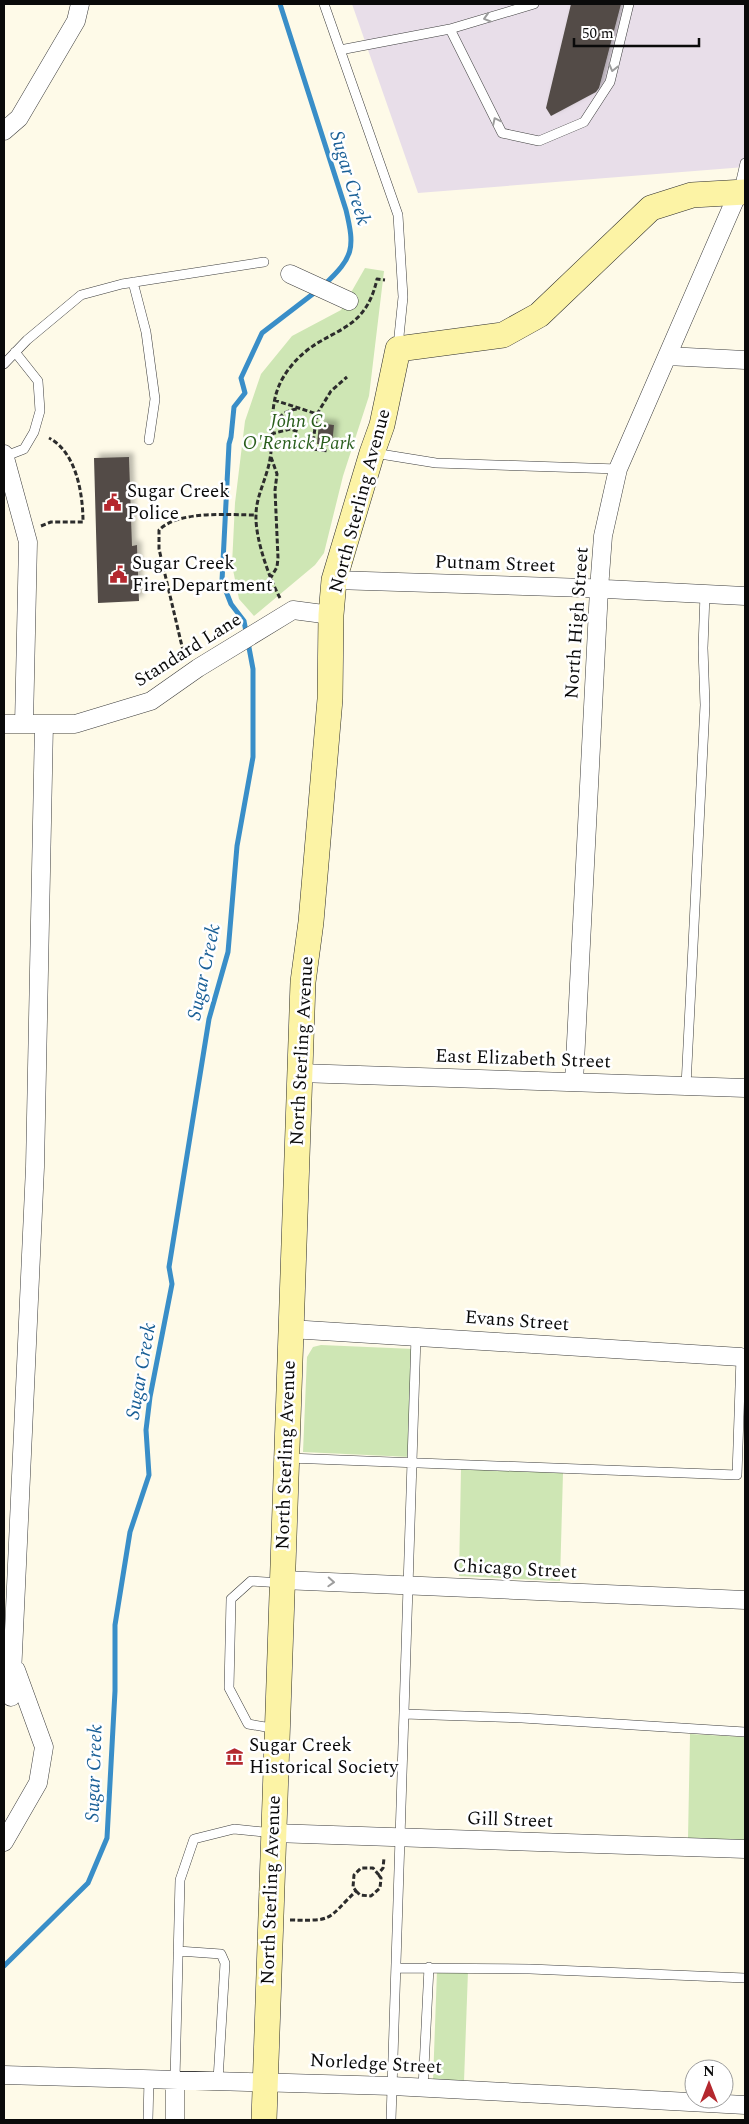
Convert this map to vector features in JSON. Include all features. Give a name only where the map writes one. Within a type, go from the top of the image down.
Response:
[{"type":"main road","points":[[398,349],[503,335],[539,315],[651,208],[692,195],[742,192]]},
{"type":"main road","name":"North Sterling Avenue","points":[[264,2120],[303,982],[311,922],[330,699],[331,615],[334,580],[382,425],[398,349]]},
{"type":"street","points":[[4,131],[19,118],[24,110],[76,21],[80,4]]},
{"type":"street","name":"North High Street","points":[[574,1082],[599,589],[604,536],[618,469],[742,192]]},
{"type":"street","points":[[292,275],[341,297]]},
{"type":"street","points":[[667,356],[745,360]]},
{"type":"street","points":[[5,455],[28,542],[24,724]]},
{"type":"street","name":"Putnam Street","points":[[334,580],[745,596]]},
{"type":"street","name":"Standard Lane","points":[[4,724],[75,724],[152,701],[192,664],[278,620],[292,610],[331,615]]},
{"type":"street","points":[[11,1697],[35,1167],[44,724]]},
{"type":"street","name":"East Elizabeth Street","points":[[299,1073],[745,1088]]},
{"type":"street","name":"Evans Street","points":[[290,1329],[741,1357]]},
{"type":"street","name":"Chicago Street","points":[[282,1581],[745,1600]]},
{"type":"street","points":[[4,1842],[38,1784],[44,1747],[13,1660]]},
{"type":"street","name":"Gill Street","points":[[273,1834],[745,1849]]},
{"type":"street","name":"Norledge Street","points":[[4,2075],[392,2086],[745,2105]]},
{"type":"street","points":[[175,2079],[176,2120]]},
{"type":"lane","name":"North Sterling Avenue","points":[[324,4],[398,215],[403,297],[398,349]]},
{"type":"lane","points":[[340,50],[450,29],[534,4]]},
{"type":"lane","points":[[450,29],[502,133],[539,141],[584,122],[610,82],[629,4]]},
{"type":"lane","points":[[742,192],[745,163]]},
{"type":"lane","points":[[4,364],[15,352],[81,295],[133,282],[264,262]]},
{"type":"lane","points":[[133,282],[146,332],[154,399],[149,440]]},
{"type":"lane","points":[[5,455],[24,449],[34,432],[40,411],[38,380],[15,352]]},
{"type":"lane","points":[[372,453],[436,463],[618,469]]},
{"type":"lane","points":[[686,1086],[691,1021],[690,973],[698,879],[705,705],[703,648],[705,594]]},
{"type":"lane","points":[[391,2120],[416,1336]]},
{"type":"lane","points":[[287,1458],[737,1475],[741,1357]]},
{"type":"lane","points":[[277,1729],[248,1724],[229,1688],[231,1599],[251,1581],[282,1581]]},
{"type":"lane","points":[[404,1714],[522,1718],[745,1732]]},
{"type":"lane","points":[[175,2079],[180,1880],[194,1839],[234,1829],[273,1834]]},
{"type":"lane","points":[[178,1951],[221,1954],[225,1963],[218,2080]]},
{"type":"lane","points":[[423,2088],[429,1967]]},
{"type":"lane","points":[[396,1968],[530,1969],[745,1978]]},
{"type":"lane","points":[[148,2120],[149,2078]]},
{"type":"path","points":[[281,599],[270,579],[256,515],[270,457],[274,400],[281,380],[292,365],[316,343],[356,321],[369,304],[376,279],[385,280]]},
{"type":"path","points":[[328,450],[312,449],[317,414],[331,391],[347,378]]},
{"type":"path","points":[[274,400],[317,414]]},
{"type":"path","points":[[271,434],[278,418],[288,411],[300,408]]},
{"type":"path","points":[[271,434],[290,429],[299,432]]},
{"type":"path","points":[[40,527],[51,522],[83,522],[79,492],[69,457],[59,443],[49,438]]},
{"type":"path","points":[[270,457],[277,474],[275,490],[278,550],[276,568],[270,579]]},
{"type":"path","points":[[192,664],[158,537],[159,530],[165,525],[189,516],[256,515]]},
{"type":"path","points":[[378,1874],[383,1868],[384,1858]]},
{"type":"path","points":[[361,1868],[373,1868],[381,1878],[380,1888],[371,1896],[360,1895],[356,1891],[353,1887],[354,1875],[361,1868]]},
{"type":"path","points":[[290,1920],[326,1920],[356,1891]]},
{"type":"shaded area","points":[[352,4],[745,4],[745,167],[418,193]]},
{"type":"green space","name":"John C. O'Renick Park","points":[[365,268],[384,271],[369,396],[343,476],[324,553],[315,565],[254,616],[239,599],[232,565],[235,503],[245,421],[261,374],[292,336],[341,310]]},
{"type":"green space","points":[[321,1345],[414,1349],[410,1457],[303,1452],[307,1357],[313,1347]]},
{"type":"green space","points":[[461,1469],[563,1473],[560,1581],[459,1576]]},
{"type":"green space","points":[[690,1734],[745,1737],[745,1842],[688,1839]]},
{"type":"green space","points":[[437,1971],[468,1971],[464,2082],[433,2081]]},
{"type":"building","points":[[571,4],[621,4],[599,88],[596,92],[551,116],[546,108]]},
{"type":"building","points":[[319,423],[334,425],[332,446],[317,444]]},
{"type":"building","points":[[129,457],[132,546],[137,545],[139,601],[98,603],[94,458]]},
{"type":"waterway","name":"Sugar Creek","points":[[280,4],[346,210],[351,234],[350,251],[347,259],[324,285]]},
{"type":"waterway","name":"Sugar Creek","points":[[4,1966],[88,1883],[107,1838],[115,1691],[115,1625],[130,1532],[149,1475],[146,1430],[150,1397],[172,1284],[169,1267],[209,1019],[228,952],[237,846],[253,757],[253,669],[244,621],[231,604],[222,581],[229,444],[234,407],[245,393],[241,378],[262,333],[318,290]]},
{"type":"place","name":"Sugar Creek Police","points":[[113,502]]},
{"type":"place","name":"Sugar Creek Fire Department","points":[[118,574]]},
{"type":"place","name":"Sugar Creek Historical Society","points":[[235,1756]]}]
